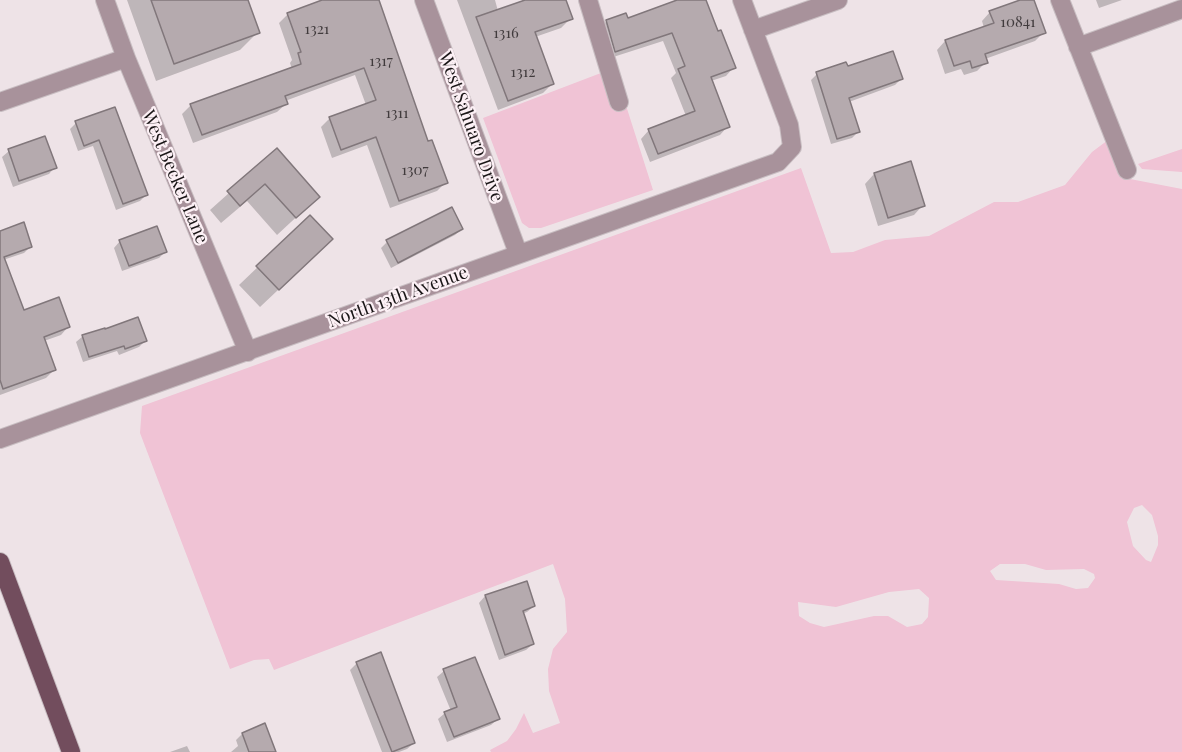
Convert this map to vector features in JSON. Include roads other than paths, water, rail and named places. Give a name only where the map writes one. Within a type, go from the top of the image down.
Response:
[{"type":"main road","points":[[0,562],[71,752]]},
{"type":"street","name":"West Becker Lane","points":[[105,0],[126,58],[248,352]]},
{"type":"street","name":"West Sahuaro Drive","points":[[424,0],[518,253]]},
{"type":"street","points":[[588,0],[619,102]]},
{"type":"street","points":[[742,0],[753,30],[838,0]]},
{"type":"street","points":[[1060,0],[1126,170]]},
{"type":"street","points":[[1078,47],[1182,9]]},
{"type":"street","name":"North 13th Avenue","points":[[0,439],[778,162],[792,147],[789,125],[753,30]]},
{"type":"street","points":[[0,102],[126,58]]}]
